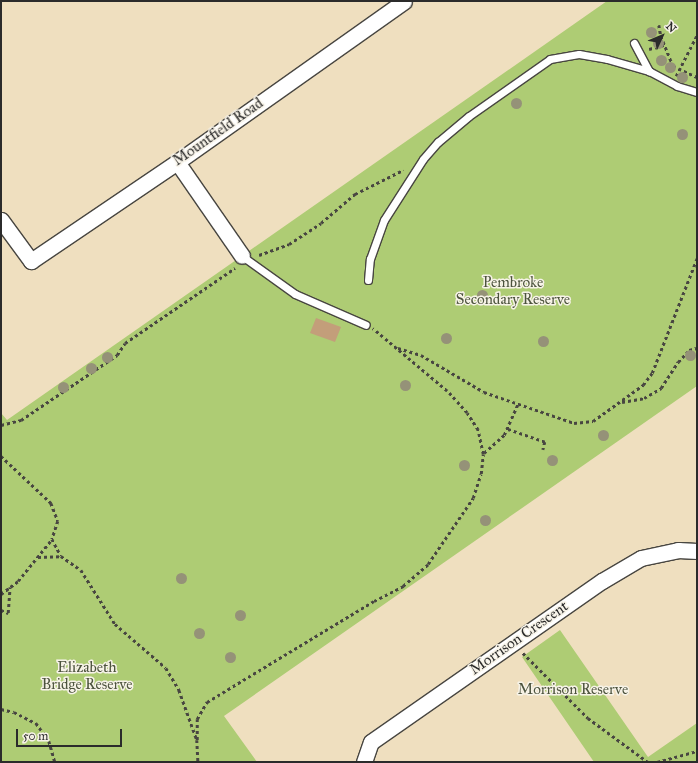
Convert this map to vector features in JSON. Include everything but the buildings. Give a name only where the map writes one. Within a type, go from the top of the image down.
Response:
[{"type":"street","name":"Mountfield Road","points":[[1,220],[31,261],[177,162],[404,1]]},
{"type":"street","points":[[177,162],[244,258]]},
{"type":"street","name":"Morrison Crescent","points":[[364,762],[371,742],[602,581],[641,558],[678,550],[697,551]]},
{"type":"lane","points":[[634,43],[649,71]]},
{"type":"lane","points":[[368,280],[370,259],[384,220],[423,159],[438,142],[469,116],[550,59],[579,54],[607,59],[649,71],[672,83],[697,92]]},
{"type":"lane","points":[[244,258],[295,294],[366,324]]},
{"type":"path","points":[[659,26],[664,45],[674,66],[679,70],[697,77]]},
{"type":"path","points":[[672,83],[697,35]]},
{"type":"path","points":[[638,51],[664,45]]},
{"type":"path","points":[[1,425],[21,420],[117,355],[125,344],[244,258],[289,244],[321,223],[355,194],[423,159]]},
{"type":"path","points":[[397,348],[421,355],[484,392],[580,424],[592,421],[621,402],[642,385],[652,373],[697,258]]},
{"type":"path","points":[[198,762],[197,719],[207,702],[374,601],[403,586],[428,564],[473,498],[481,474],[483,454],[478,430],[467,413],[447,391],[397,348],[366,324]]},
{"type":"path","points":[[621,402],[644,398],[661,388],[683,356],[689,350],[697,348]]},
{"type":"path","points":[[483,454],[508,429],[518,404]]},
{"type":"path","points":[[508,429],[546,442],[543,450]]},
{"type":"path","points":[[1,456],[52,502],[58,521],[52,539],[38,558],[1,594]]},
{"type":"path","points":[[52,539],[61,556],[81,570],[114,624],[166,668],[179,690],[197,740]]},
{"type":"path","points":[[38,558],[61,556]]},
{"type":"path","points":[[1,610],[8,613],[10,586]]},
{"type":"path","points":[[513,642],[588,718],[648,762]]},
{"type":"path","points":[[1,709],[14,712],[36,723],[49,741],[55,762]]},
{"type":"path","points":[[657,762],[697,752]]},
{"type":"green space","name":"Pembroke Secondary Reserve","points":[[607,1],[697,1],[697,386],[224,716],[257,762],[1,762],[1,413],[7,420]]},
{"type":"green space","name":"Morrison Reserve","points":[[560,630],[648,757],[697,723],[697,762],[594,762],[522,657]]},
{"type":"park label","name":"Elizabeth Bridge Reserve","points":[[87,676]]}]
